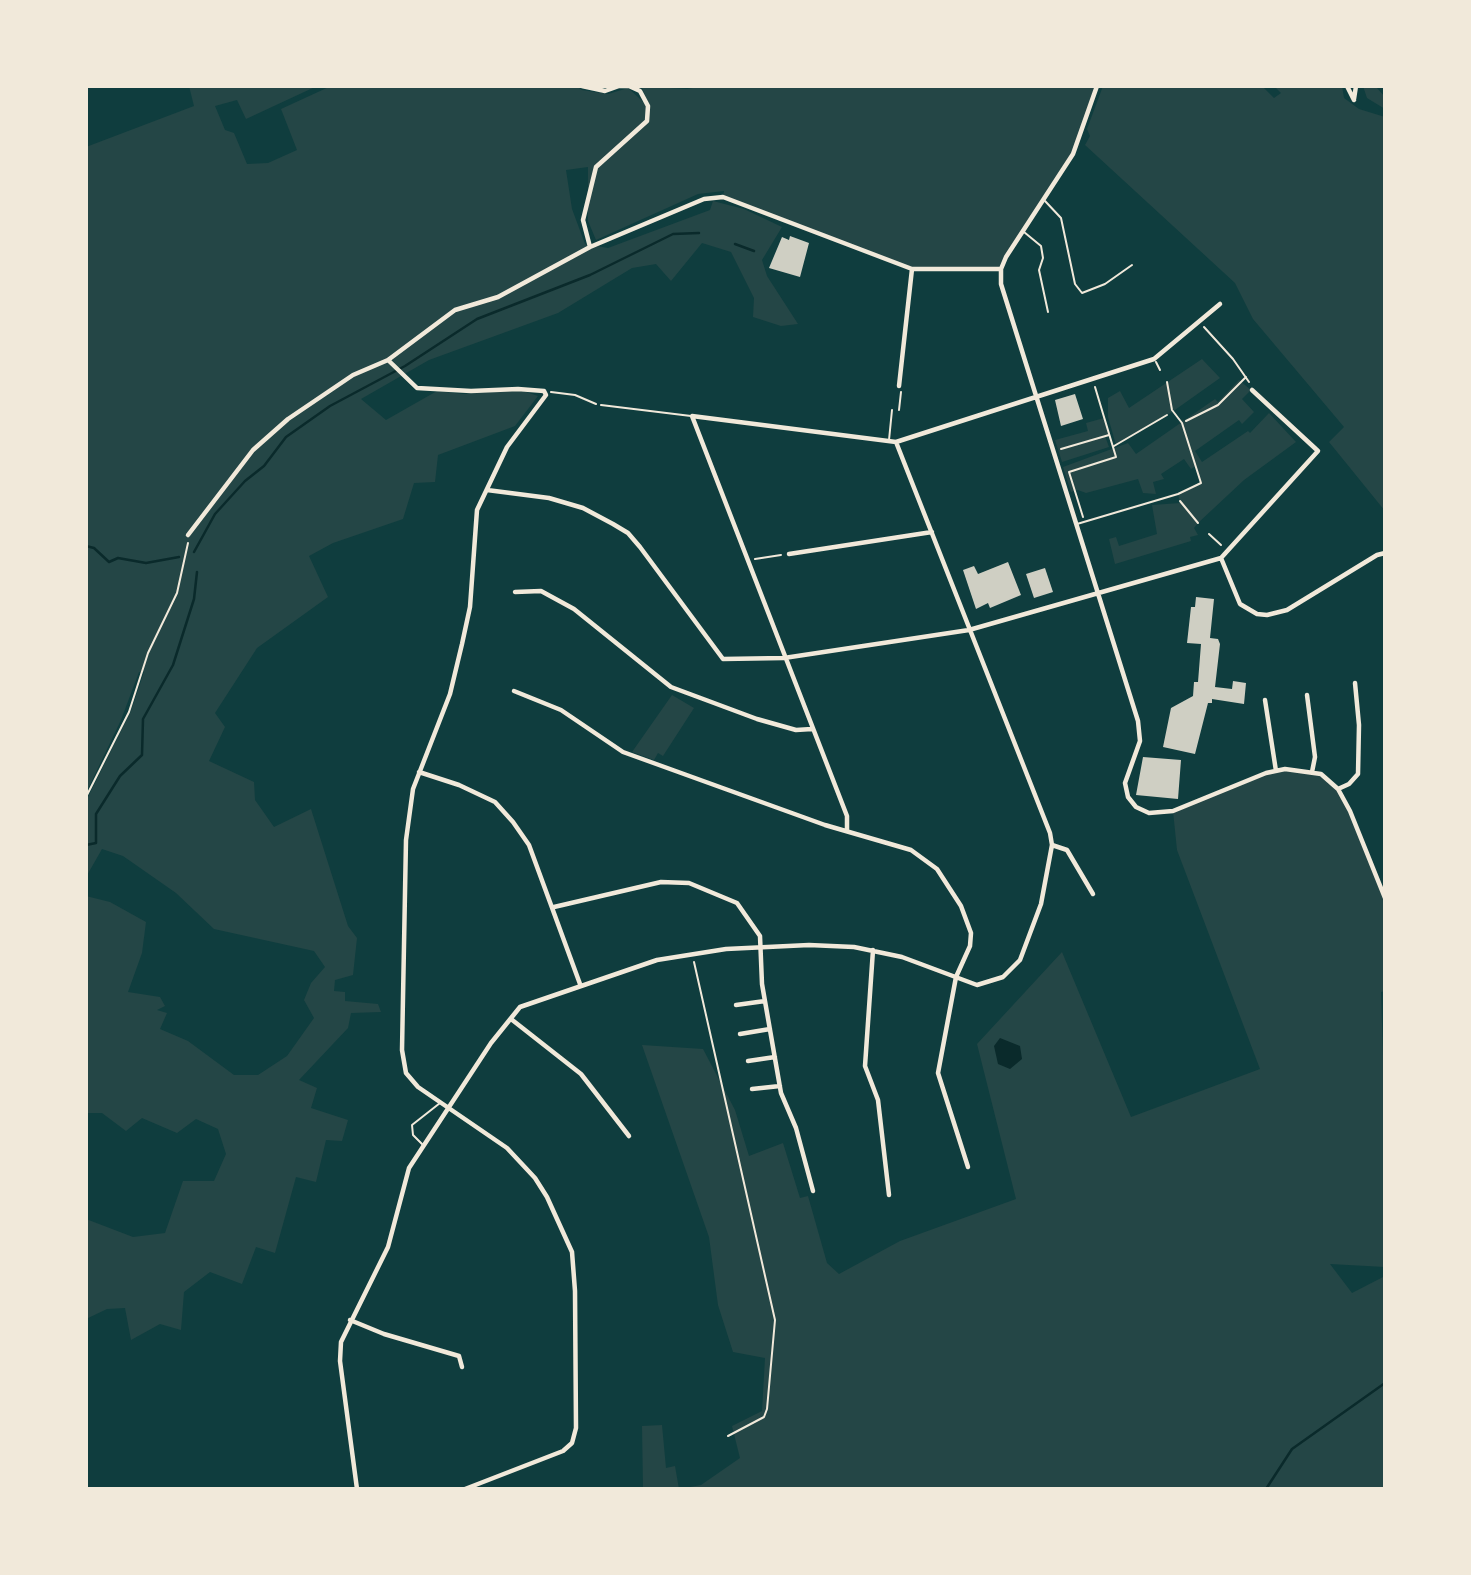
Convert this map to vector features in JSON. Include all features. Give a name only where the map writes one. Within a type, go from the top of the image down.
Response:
[{"type":"street","points":[[582,86],[605,91],[629,86],[640,91],[648,106],[646,121],[596,167],[583,220],[590,247]]},
{"type":"street","points":[[1097,86],[1073,154],[1001,270],[1001,284],[1138,721],[1140,741],[1125,783],[1128,797],[1136,807],[1149,813],[1173,811],[1276,771],[1321,774],[1338,789],[1385,898]]},
{"type":"street","points":[[1347,86],[1354,100],[1356,86]]},
{"type":"street","points":[[188,535],[253,450],[288,419],[353,375],[390,363],[455,310],[509,292],[590,247],[704,199],[723,198],[912,269],[1001,270]]},
{"type":"street","points":[[898,389],[912,269]]},
{"type":"street","points":[[847,830],[847,817],[692,416],[896,442],[1154,359],[1220,304]]},
{"type":"street","points":[[390,363],[417,388],[544,391],[546,395],[507,447],[477,510],[470,607],[462,644],[450,694],[419,772],[405,840],[402,1058],[406,1073],[413,1083],[507,1148],[542,1187],[572,1252],[575,1291],[576,1428],[572,1443],[563,1451],[465,1489]]},
{"type":"street","points":[[488,490],[550,498],[583,508],[613,523],[628,533],[723,659],[785,658],[969,630],[1221,558],[1318,451],[1252,390]]},
{"type":"street","points":[[357,1489],[340,1361],[341,1342],[388,1247],[410,1168],[449,1107],[520,1007],[580,984],[657,960],[761,947],[809,945],[873,950],[977,985],[989,983],[1008,973],[1020,960],[1041,904],[1052,845],[1048,824],[896,442]]},
{"type":"street","points":[[789,554],[932,532]]},
{"type":"street","points":[[1221,558],[1240,604],[1256,614],[1267,615],[1287,610],[1377,555],[1385,553]]},
{"type":"street","points":[[514,592],[541,591],[574,609],[671,687],[757,719],[796,730],[812,729]]},
{"type":"street","points":[[1338,789],[1349,785],[1358,774],[1359,725],[1354,683]]},
{"type":"street","points":[[514,691],[561,710],[623,752],[911,850],[931,863],[945,879],[971,933],[970,946],[956,977],[937,1073],[968,1167]]},
{"type":"street","points":[[1307,695],[1315,757],[1312,772]]},
{"type":"street","points":[[1265,700],[1276,771]]},
{"type":"street","points":[[419,772],[459,785],[495,802],[529,845],[554,907],[580,984]]},
{"type":"street","points":[[1052,845],[1066,850],[1093,894]]},
{"type":"street","points":[[554,907],[642,886],[689,883],[737,904],[758,929],[765,1001],[780,1086],[796,1128],[813,1191]]},
{"type":"street","points":[[873,950],[864,1066],[878,1100],[889,1195]]},
{"type":"street","points":[[736,1005],[765,1001]]},
{"type":"street","points":[[511,1018],[581,1074],[629,1136]]},
{"type":"street","points":[[740,1034],[770,1029]]},
{"type":"street","points":[[748,1061],[775,1057]]},
{"type":"street","points":[[752,1090],[780,1086]]},
{"type":"street","points":[[350,1321],[459,1356],[462,1367]]},
{"type":"lane","points":[[1045,200],[1061,218],[1075,284],[1082,293],[1105,285],[1132,265]]},
{"type":"lane","points":[[1024,231],[1041,246],[1043,258],[1039,270],[1048,312]]},
{"type":"lane","points":[[1154,359],[1160,370]]},
{"type":"lane","points":[[1076,524],[1178,494],[1201,483],[1182,423],[1172,410],[1167,382]]},
{"type":"lane","points":[[601,405],[692,416]]},
{"type":"lane","points":[[889,441],[892,410]]},
{"type":"lane","points":[[424,1146],[413,1135],[412,1125],[441,1102]]},
{"type":"path","points":[[1196,322],[1233,359],[1252,390]]},
{"type":"path","points":[[1182,423],[1218,405],[1246,377]]},
{"type":"path","points":[[1084,522],[1069,472],[1116,457],[1092,380]]},
{"type":"path","points":[[898,389],[902,392],[900,403]]},
{"type":"path","points":[[544,391],[575,395],[601,405]]},
{"type":"path","points":[[1113,447],[1172,410]]},
{"type":"path","points":[[1054,455],[1062,454],[1061,448],[1110,435]]},
{"type":"path","points":[[1178,494],[1181,503],[1198,523]]},
{"type":"path","points":[[1209,534],[1226,550]]},
{"type":"path","points":[[86,797],[129,712],[148,653],[177,593],[188,553],[188,535]]},
{"type":"path","points":[[746,560],[789,554]]},
{"type":"path","points":[[692,955],[775,1321],[764,1417],[729,1436]]},
{"type":"shaded area","points":[[189,86],[317,86],[246,119],[237,100],[215,106],[225,130],[234,133],[247,164],[268,163],[297,150],[281,109],[331,86],[576,86],[582,90],[608,94],[628,88],[650,108],[642,88],[633,86],[687,89],[705,86],[1097,86],[1073,154],[1006,257],[1001,269],[912,269],[723,197],[724,191],[698,194],[596,240],[588,221],[588,167],[566,170],[572,209],[585,244],[608,248],[710,210],[713,201],[744,209],[782,227],[762,260],[767,276],[798,324],[781,326],[753,317],[754,298],[731,252],[702,243],[671,281],[656,264],[632,268],[558,313],[429,360],[361,399],[386,420],[437,391],[463,394],[520,390],[538,396],[515,426],[438,455],[435,482],[414,483],[403,519],[333,543],[309,556],[328,597],[257,648],[215,713],[225,727],[209,761],[254,782],[255,800],[274,827],[311,809],[348,926],[357,938],[353,975],[335,980],[334,991],[345,992],[345,1001],[378,1004],[381,1012],[351,1013],[348,1028],[299,1080],[317,1088],[311,1108],[348,1120],[342,1141],[326,1140],[316,1182],[296,1177],[275,1253],[256,1247],[242,1284],[210,1272],[184,1292],[181,1330],[160,1324],[131,1340],[125,1308],[107,1309],[86,1319],[86,1219],[133,1237],[165,1233],[183,1181],[214,1181],[226,1154],[218,1129],[196,1119],[177,1133],[142,1118],[126,1131],[102,1113],[86,1113],[86,896],[110,902],[146,922],[142,953],[128,992],[160,997],[165,1006],[157,1010],[167,1013],[160,1029],[188,1041],[234,1075],[258,1075],[287,1056],[314,1018],[304,1000],[311,983],[325,967],[314,951],[214,929],[176,893],[123,856],[102,849],[86,877],[86,801],[131,711],[144,672],[139,672],[121,720],[86,793],[86,147],[194,106]]},
{"type":"shaded area","points":[[1103,86],[1262,86],[1274,98],[1281,93],[1274,86],[1342,86],[1344,98],[1359,109],[1385,117],[1385,511],[1329,442],[1344,427],[1253,319],[1235,283],[1085,145],[1090,136],[1087,129]]},
{"type":"shaded area","points":[[1363,86],[1379,86],[1377,88],[1385,97],[1385,109],[1367,98]]},
{"type":"shaded area","points":[[1202,359],[1220,378],[1165,417],[1116,445],[1108,417],[1108,398],[1120,391],[1129,408]]},
{"type":"shaded area","points":[[1239,380],[1251,390],[1242,399],[1254,412],[1242,424],[1239,420],[1195,451],[1202,462],[1248,431],[1250,433],[1269,413],[1296,442],[1244,480],[1198,523],[1194,528],[1198,535],[1190,537],[1191,541],[1115,564],[1109,539],[1116,537],[1119,546],[1157,534],[1152,505],[1180,503],[1178,494],[1201,483],[1196,466],[1191,469],[1184,459],[1161,474],[1164,479],[1153,482],[1156,494],[1143,493],[1138,479],[1086,493],[1078,490],[1071,492],[1063,467],[1128,443],[1136,454],[1215,399],[1218,402]]},
{"type":"shaded area","points":[[1104,418],[1110,435],[1105,436],[1109,447],[1062,462],[1055,440],[1088,431],[1086,423]]},
{"type":"shaded area","points":[[672,695],[694,708],[663,756],[658,753],[654,760],[632,752]]},
{"type":"shaded area","points":[[1285,769],[1321,774],[1338,789],[1385,898],[1385,991],[1381,992],[1385,1118],[1385,1267],[1330,1264],[1352,1293],[1385,1276],[1385,1489],[679,1489],[701,1485],[740,1458],[732,1426],[762,1411],[765,1358],[733,1352],[718,1305],[709,1237],[642,1045],[703,1049],[735,1110],[749,1156],[783,1143],[800,1198],[808,1196],[827,1263],[839,1274],[900,1241],[1016,1199],[977,1044],[1062,952],[1131,1117],[1260,1069],[1177,850],[1173,811],[1266,773]]},
{"type":"shaded area","points":[[1000,1038],[1020,1046],[1022,1059],[1010,1069],[998,1064],[994,1046]]},
{"type":"shaded area","points":[[662,1425],[666,1468],[675,1466],[679,1489],[643,1489],[642,1426]]},
{"type":"building","points":[[790,236],[809,243],[800,277],[769,268],[782,237],[789,240]]},
{"type":"building","points":[[1075,394],[1083,419],[1061,426],[1055,400]]},
{"type":"building","points":[[1008,562],[1021,595],[990,608],[988,603],[976,609],[963,570],[974,566],[978,574]]},
{"type":"building","points":[[1045,568],[1053,592],[1034,598],[1026,574]]},
{"type":"building","points":[[1196,597],[1214,599],[1210,638],[1218,639],[1220,644],[1215,687],[1232,689],[1233,681],[1246,683],[1244,704],[1212,699],[1212,703],[1208,703],[1195,754],[1163,747],[1171,708],[1193,696],[1194,682],[1198,682],[1201,644],[1187,643],[1191,607],[1195,607]]},
{"type":"building","points":[[1143,757],[1181,760],[1178,799],[1136,795]]},
{"type":"waterway","points":[[194,552],[215,514],[245,481],[264,466],[286,437],[330,406],[405,366],[477,319],[590,275],[673,234],[699,233]]},
{"type":"waterway","points":[[735,244],[754,251]]},
{"type":"waterway","points":[[86,546],[94,548],[109,562],[118,558],[146,563],[179,557]]},
{"type":"waterway","points":[[86,845],[96,843],[96,814],[120,776],[142,755],[143,719],[173,665],[194,599],[197,572]]},
{"type":"waterway","points":[[1266,1489],[1292,1449],[1385,1383]]}]
